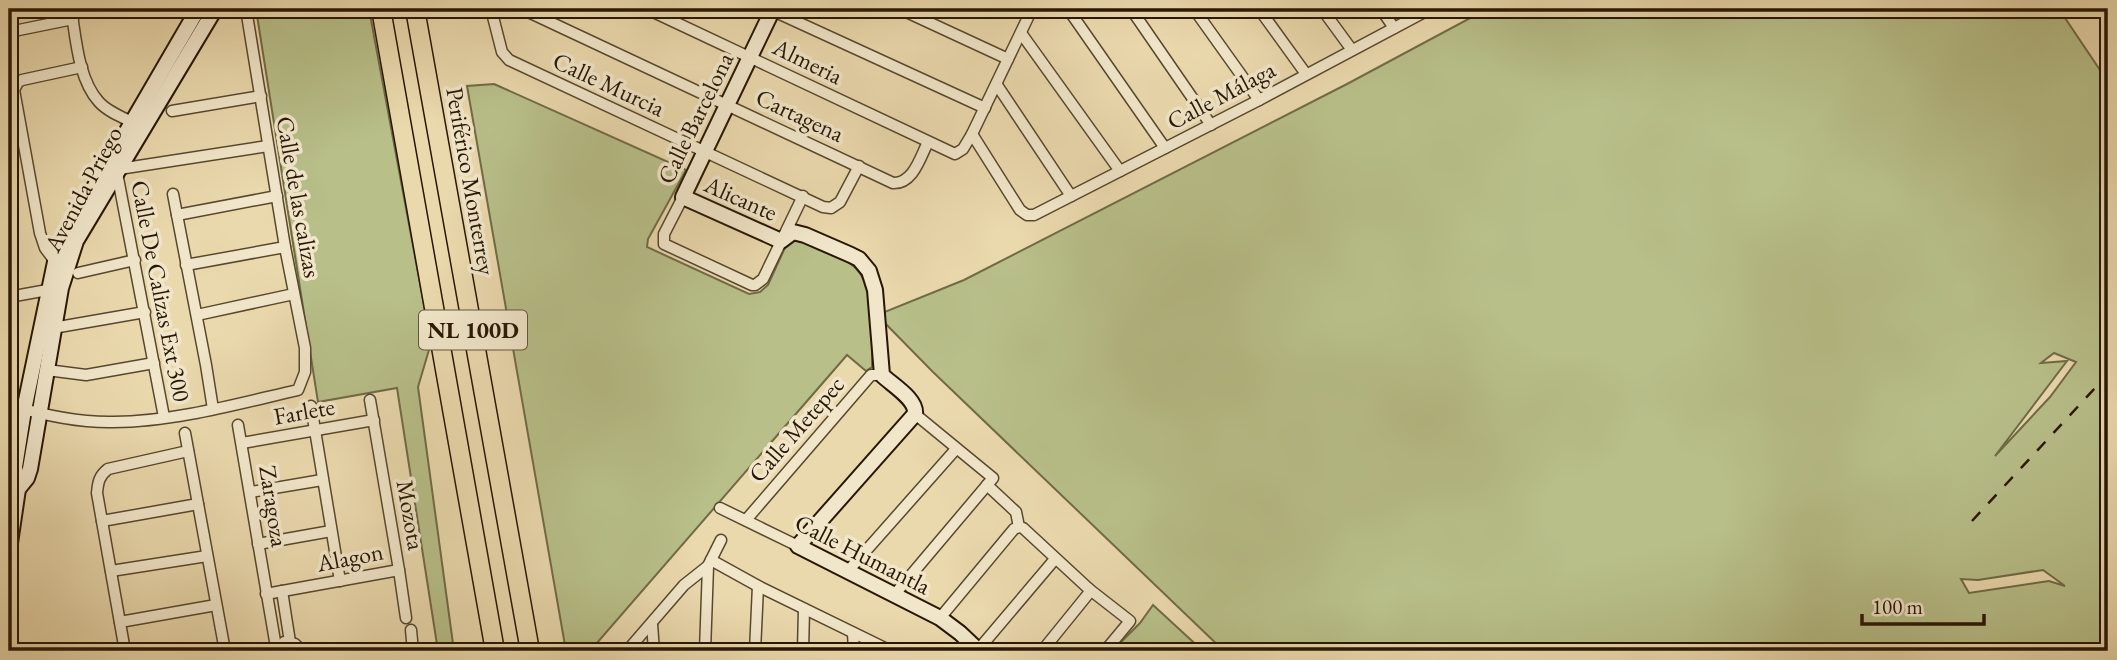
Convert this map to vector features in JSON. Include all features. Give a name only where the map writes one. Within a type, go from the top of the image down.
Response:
[{"type":"highway","name":"NL 100D","points":[[381,9],[495,651]]},
{"type":"highway","name":"Periférico Monterrey","points":[[415,9],[530,651]]},
{"type":"street","points":[[114,12],[133,9]]},
{"type":"street","name":"Avenida Priego","points":[[9,550],[18,489],[13,454],[55,289],[76,242],[118,171],[138,125],[198,9]]},
{"type":"street","name":"Avenida Priego","points":[[66,269],[67,234],[215,9]]},
{"type":"street","name":"Calle de las calizas","points":[[213,409],[299,390],[306,360],[276,197],[246,9]]},
{"type":"street","name":"Calle Murcia","points":[[491,9],[502,52],[513,62],[827,208],[840,202],[859,166]]},
{"type":"street","name":"Cartagena","points":[[522,9],[893,183],[902,183],[910,178],[928,142]]},
{"type":"street","name":"Almeria","points":[[647,9],[751,56],[950,153],[960,152],[972,134]]},
{"type":"street","points":[[771,9],[985,108]]},
{"type":"street","name":"Calle Barcelona","points":[[771,9],[663,241],[667,246],[752,285],[763,279],[781,241]]},
{"type":"street","points":[[900,9],[1008,60]]},
{"type":"street","points":[[1068,9],[1165,148]]},
{"type":"street","points":[[1131,9],[1211,125]]},
{"type":"street","points":[[1194,9],[1259,100]]},
{"type":"street","points":[[1259,9],[1306,74]]},
{"type":"street","points":[[1322,9],[1352,50]]},
{"type":"street","points":[[1381,9],[1394,28]]},
{"type":"street","name":"Calle Málaga","points":[[972,134],[1020,210],[1030,216],[1211,125],[1430,9]]},
{"type":"street","points":[[972,134],[1021,33],[1027,10]]},
{"type":"street","points":[[9,33],[72,14],[82,67],[99,102],[138,125]]},
{"type":"street","points":[[1021,33],[1120,171]]},
{"type":"street","points":[[82,67],[22,80],[14,90],[40,233],[45,248],[66,269],[135,260]]},
{"type":"street","points":[[997,85],[1071,196]]},
{"type":"street","points":[[172,111],[261,96]]},
{"type":"street","points":[[118,171],[268,146]]},
{"type":"street","name":"Calle De Calizas Ext 300","points":[[118,171],[164,417]]},
{"type":"street","points":[[9,405],[74,420],[117,422],[213,409],[173,194]]},
{"type":"street","points":[[177,215],[276,197]]},
{"type":"street","name":"Alicante","points":[[683,197],[781,241]]},
{"type":"street","points":[[781,241],[803,197]]},
{"type":"street","points":[[781,241],[793,232],[799,233],[851,254],[864,264],[871,275],[874,290],[882,375],[916,406],[915,414],[798,546]]},
{"type":"street","points":[[186,265],[285,247]]},
{"type":"street","points":[[9,297],[55,289]]},
{"type":"street","name":"Avenida Priego","points":[[18,489],[30,469],[53,328],[55,289]]},
{"type":"street","points":[[197,315],[294,294]]},
{"type":"street","points":[[53,328],[145,313]]},
{"type":"street","points":[[47,370],[86,375],[154,363]]},
{"type":"street","name":"Calle Metepec","points":[[746,520],[872,375],[882,375]]},
{"type":"street","name":"Mozota","points":[[370,400],[400,569],[405,618]]},
{"type":"street","points":[[311,406],[340,581]]},
{"type":"street","points":[[895,594],[993,478],[915,414]]},
{"type":"street","name":"Farlete","points":[[242,443],[374,420]]},
{"type":"street","name":"Zaragoza","points":[[238,425],[275,649]]},
{"type":"street","points":[[185,433],[225,651]]},
{"type":"street","points":[[848,571],[956,449]]},
{"type":"street","points":[[125,651],[97,493],[100,476],[107,469],[188,452]]},
{"type":"street","points":[[251,492],[322,480]]},
{"type":"street","points":[[987,485],[1016,512],[1019,527]]},
{"type":"street","points":[[102,521],[198,503]]},
{"type":"street","name":"Calle Humantla","points":[[720,508],[940,618],[979,650]]},
{"type":"street","points":[[1019,527],[1130,621],[1105,651]]},
{"type":"street","points":[[940,618],[1019,527]]},
{"type":"street","points":[[258,544],[331,531]]},
{"type":"street","points":[[705,651],[710,563],[721,540]]},
{"type":"street","points":[[111,572],[207,556]]},
{"type":"street","points":[[979,650],[1055,559]]},
{"type":"street","points":[[710,563],[891,651]]},
{"type":"street","points":[[627,651],[684,586],[710,563]]},
{"type":"street","name":"Alagon","points":[[266,594],[400,569]]},
{"type":"street","points":[[755,651],[758,586]]},
{"type":"street","points":[[1042,651],[1089,589]]},
{"type":"street","points":[[282,591],[290,642]]},
{"type":"street","points":[[120,622],[216,605]]},
{"type":"street","points":[[803,651],[804,609]]},
{"type":"street","points":[[652,624],[654,651]]},
{"type":"street","points":[[411,630],[413,651]]},
{"type":"street","points":[[853,633],[853,651]]},
{"type":"street","points":[[275,649],[280,643],[290,642],[295,643],[302,651]]},
{"type":"green space","points":[[256,9],[369,9],[431,343],[418,387],[454,651],[438,651],[397,388],[318,402]]},
{"type":"green space","points":[[1487,9],[2059,9],[2108,82],[2108,651],[1224,651],[877,315],[964,280],[1347,84]],"holes":[[[2054,353],[2076,362],[2050,397],[1995,456],[2067,361],[2041,363]],[[2043,570],[2065,586],[2049,581],[1969,593],[1961,579],[1978,580]]]},
{"type":"green space","points":[[494,84],[686,170],[648,239],[647,247],[749,294],[760,292],[768,285],[788,241],[802,242],[840,258],[859,272],[865,283],[872,310],[872,367],[866,371],[847,355],[590,651],[566,651],[467,86]]},
{"type":"green space","points":[[1153,605],[1203,651],[1112,651],[1140,623]]},
{"type":"railway","points":[[1972,521],[2108,374]]}]
